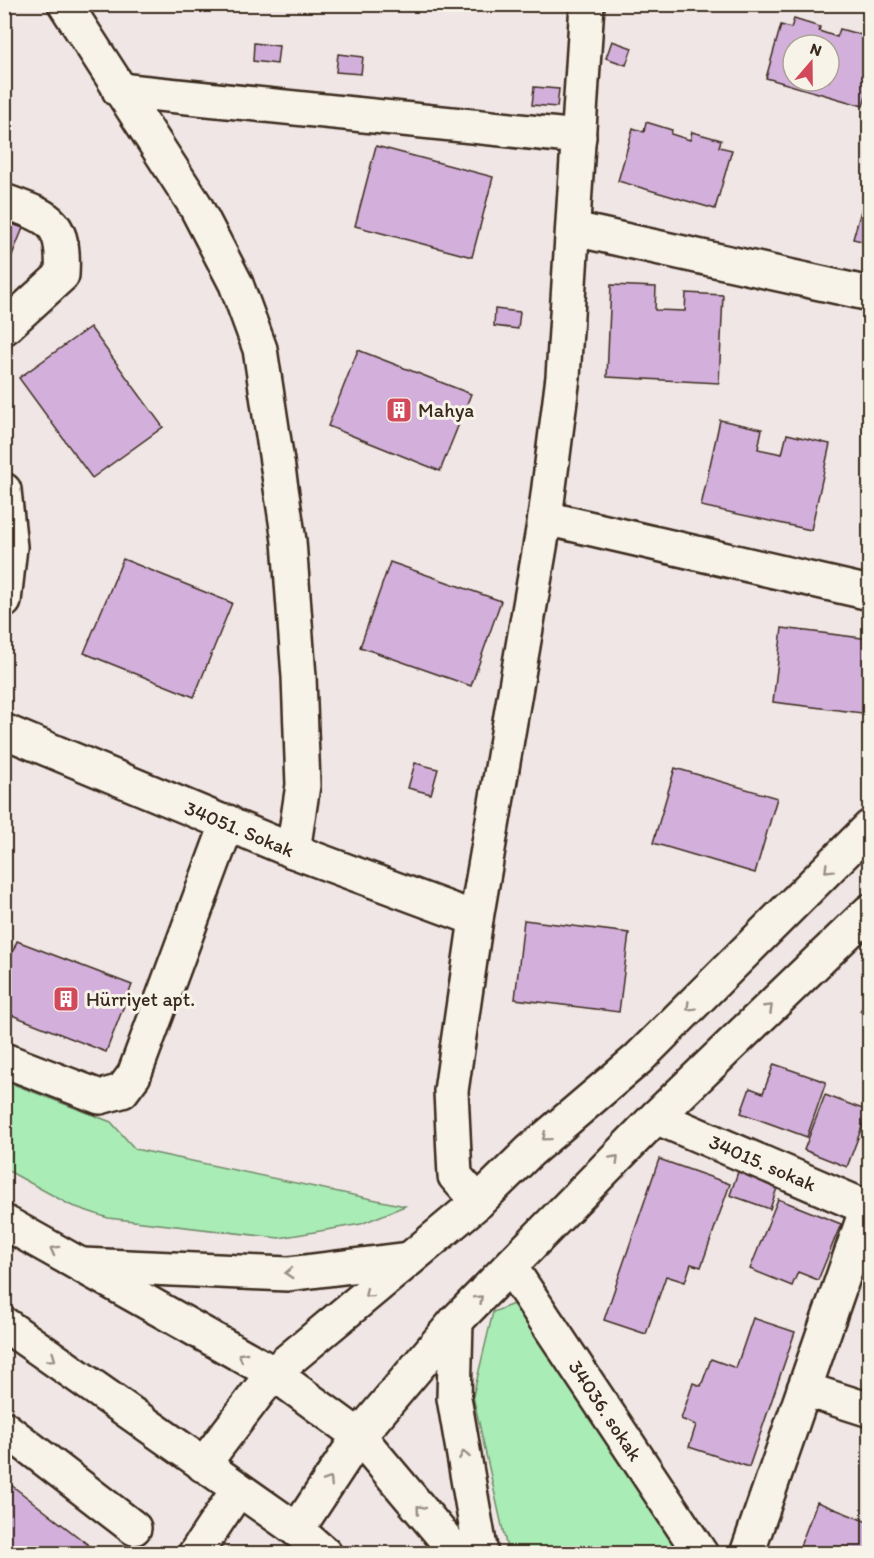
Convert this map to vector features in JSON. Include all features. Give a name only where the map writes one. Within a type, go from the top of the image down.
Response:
[{"type":"street","points":[[65,4],[195,205],[236,284],[260,349],[289,541],[299,677],[303,785],[292,851]]},
{"type":"street","points":[[478,1202],[455,1176],[451,1091],[476,919],[544,518],[563,377],[574,229],[586,4]]},
{"type":"street","points":[[119,90],[579,137]]},
{"type":"street","points":[[4,201],[46,216],[64,244],[62,275],[4,328]]},
{"type":"street","points":[[574,229],[870,294]]},
{"type":"street","points":[[4,490],[10,547],[4,601]]},
{"type":"street","points":[[544,518],[870,593]]},
{"type":"street","name":"34051. Sokak","points":[[4,731],[228,822],[292,851],[476,919]]},
{"type":"street","points":[[4,1060],[100,1097],[122,1091],[134,1075],[228,822]]},
{"type":"street","points":[[203,1466],[273,1373],[478,1202],[530,1151],[638,1059],[870,827]]},
{"type":"street","points":[[297,1530],[359,1436],[456,1322],[656,1117],[870,911]]},
{"type":"street","name":"34015. sokak","points":[[656,1117],[868,1209]]},
{"type":"street","points":[[747,1554],[868,1209]]},
{"type":"street","points":[[4,1222],[273,1373],[359,1436],[458,1554]]},
{"type":"street","points":[[82,1265],[288,1274],[409,1259]]},
{"type":"street","name":"34036. sokak","points":[[511,1268],[701,1554]]},
{"type":"street","points":[[456,1322],[454,1398],[481,1554]]},
{"type":"street","points":[[4,1324],[297,1530],[325,1554]]},
{"type":"street","points":[[804,1389],[870,1410]]},
{"type":"street","points":[[4,1428],[134,1527]]},
{"type":"street","points":[[195,1554],[238,1490]]},
{"type":"green space","points":[[5,1081],[111,1122],[135,1149],[405,1206],[361,1224],[279,1238],[108,1218],[70,1205],[5,1169]]},
{"type":"green space","points":[[516,1303],[698,1553],[508,1553],[473,1396],[493,1312]]},
{"type":"building","points":[[794,19],[820,27],[819,31],[825,33],[781,33],[781,82],[766,78],[781,25],[791,28]]},
{"type":"building","points":[[840,29],[869,37],[870,84],[863,106],[818,93],[841,93]]},
{"type":"building","points":[[612,41],[632,48],[626,65],[606,58]]},
{"type":"building","points":[[254,43],[279,46],[277,64],[253,61]]},
{"type":"building","points":[[338,54],[363,57],[361,74],[336,72]]},
{"type":"building","points":[[534,87],[559,89],[557,107],[532,105]]},
{"type":"building","points":[[646,122],[672,130],[671,134],[690,140],[692,132],[721,140],[719,147],[732,150],[715,209],[618,181],[633,128],[644,132]]},
{"type":"building","points":[[376,146],[493,177],[472,257],[355,226]]},
{"type":"building","points":[[868,186],[870,186],[870,243],[853,239]]},
{"type":"building","points":[[4,221],[23,228],[4,275]]},
{"type":"building","points":[[611,285],[656,287],[655,310],[685,311],[686,293],[723,295],[719,383],[607,377]]},
{"type":"building","points":[[495,309],[520,312],[518,329],[494,326]]},
{"type":"building","points":[[90,327],[163,427],[92,478],[19,378]]},
{"type":"building","name":"Mahya","points":[[358,350],[471,394],[440,471],[328,426]]},
{"type":"building","points":[[720,420],[762,429],[758,449],[782,454],[787,434],[830,444],[811,530],[701,506]]},
{"type":"building","points":[[123,559],[232,603],[194,697],[84,653]]},
{"type":"building","points":[[390,562],[501,601],[471,686],[360,647]]},
{"type":"building","points":[[782,628],[870,639],[870,714],[773,702]]},
{"type":"building","points":[[415,763],[438,769],[431,794],[408,788]]},
{"type":"building","points":[[675,768],[777,798],[755,873],[653,843]]},
{"type":"building","points":[[524,920],[629,933],[619,1012],[515,999]]},
{"type":"building","name":"Hürriyet apt.","points":[[17,941],[132,985],[106,1052],[4,1012],[4,974]]},
{"type":"building","points":[[870,996],[870,1017],[860,1011]]},
{"type":"building","points":[[774,1064],[826,1082],[807,1137],[741,1113],[750,1088],[763,1093]]},
{"type":"building","points":[[825,1095],[868,1111],[847,1167],[804,1150]]},
{"type":"building","points":[[659,1159],[730,1184],[701,1267],[691,1264],[685,1282],[666,1276],[646,1334],[604,1320]]},
{"type":"building","points":[[739,1169],[779,1182],[770,1209],[730,1195]]},
{"type":"building","points":[[778,1199],[841,1224],[818,1280],[798,1272],[792,1286],[750,1269]]},
{"type":"building","points":[[753,1318],[795,1332],[749,1467],[689,1447],[696,1425],[681,1419],[693,1383],[701,1386],[711,1359],[736,1368]]},
{"type":"building","points":[[6,1481],[100,1554],[4,1554]]},
{"type":"building","points":[[817,1502],[870,1523],[870,1554],[797,1554]]},
{"type":"place","name":"Mahya","points":[[399,410]]},
{"type":"place","name":"Hürriyet apt.","points":[[66,999]]}]
